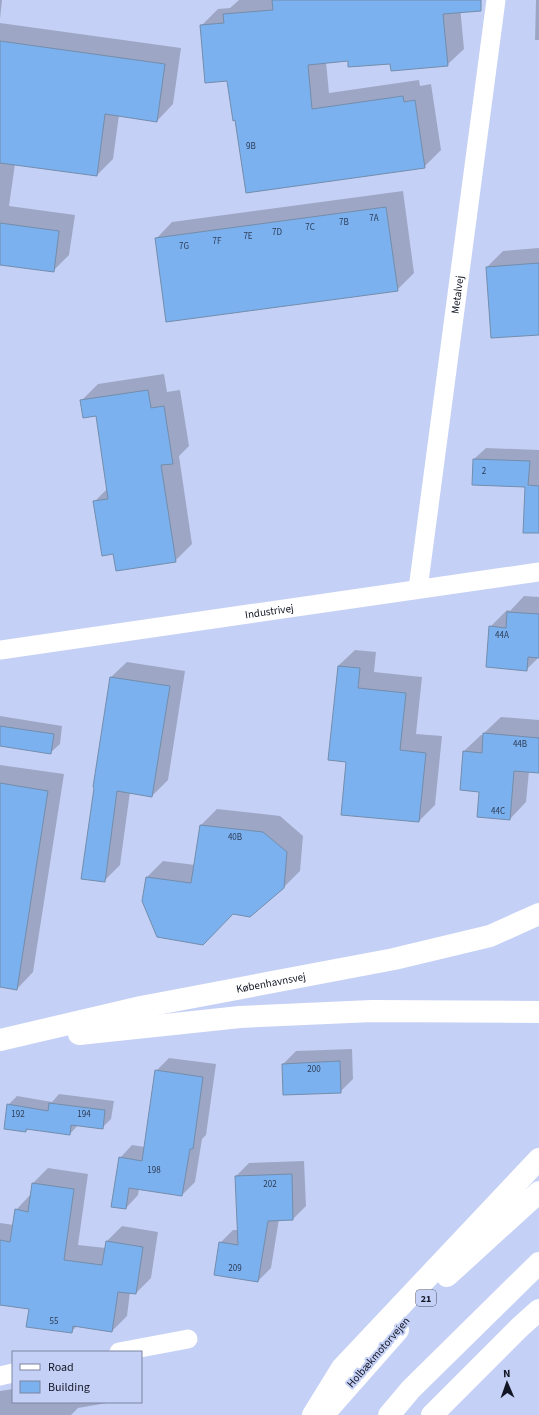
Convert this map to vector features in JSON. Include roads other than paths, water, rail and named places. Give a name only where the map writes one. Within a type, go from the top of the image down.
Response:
[{"type":"main road","name":"Københavnsvej","points":[[0,1041],[141,1007],[394,959],[490,936],[539,914]]},
{"type":"main road","name":"Københavnsvej","points":[[0,1041],[240,1017],[372,1011],[539,1012]]},
{"type":"main road","points":[[313,1415],[342,1368],[539,1159]]},
{"type":"main road","name":"Holbækmotorvejen","points":[[323,1415],[438,1284],[539,1192]]},
{"type":"main road","points":[[389,1415],[411,1389],[539,1262]]},
{"type":"main road","points":[[432,1415],[539,1310]]},
{"type":"street","name":"Metalvej","points":[[418,589],[496,0]]},
{"type":"street","name":"Industrivej","points":[[0,650],[539,572]]},
{"type":"street","points":[[124,1351],[188,1338]]},
{"type":"street","points":[[0,1376],[12,1373]]}]
